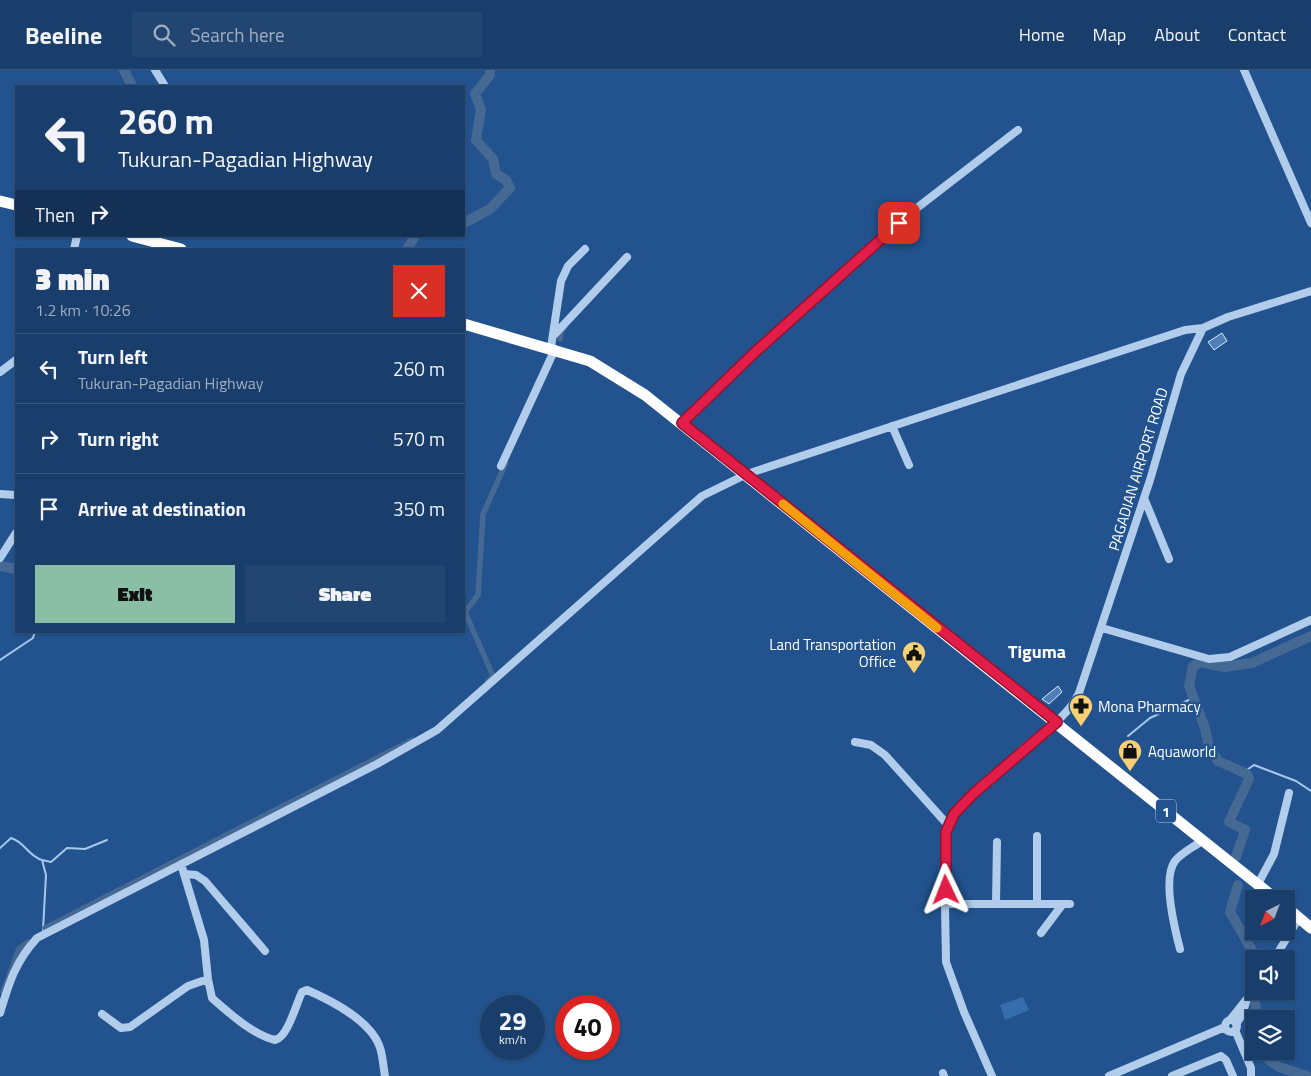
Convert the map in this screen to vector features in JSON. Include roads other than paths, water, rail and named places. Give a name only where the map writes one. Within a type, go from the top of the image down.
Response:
[{"type":"highway","points":[[0,200],[15,205]]},
{"type":"highway","points":[[138,237],[155,240],[178,248]]},
{"type":"highway","name":"1","points":[[465,324],[590,360],[617,375],[747,474],[1053,726],[1203,840],[1265,890]]},
{"type":"highway","points":[[1295,915],[1311,928]]},
{"type":"street","points":[[155,70],[164,85]]},
{"type":"street","points":[[1244,70],[1311,224]]},
{"type":"street","points":[[682,423],[858,258],[913,211],[1018,130]]},
{"type":"street","points":[[501,466],[553,348],[564,273],[585,249]]},
{"type":"street","points":[[555,334],[627,257]]},
{"type":"street","points":[[0,1014],[10,980],[22,954],[37,938],[438,730],[690,505],[719,486],[747,474],[892,426],[1185,330],[1203,328],[1228,317],[1311,291]]},
{"type":"street","name":"PAGADIAN AIRPORT ROAD","points":[[948,825],[973,794],[1053,726],[1074,703],[1102,628],[1182,374],[1203,328]]},
{"type":"street","points":[[0,372],[15,361]]},
{"type":"street","points":[[892,426],[909,465]]},
{"type":"street","points":[[0,494],[15,494]]},
{"type":"street","points":[[1144,498],[1169,559]]},
{"type":"street","points":[[0,558],[15,535]]},
{"type":"street","points":[[1102,628],[1209,659],[1230,657],[1311,620]]},
{"type":"street","points":[[855,742],[871,745],[885,755],[948,825],[944,849],[946,962],[964,1012],[992,1076]]},
{"type":"street","points":[[1258,884],[1274,854],[1289,793]]},
{"type":"street","points":[[1037,836],[1038,904]]},
{"type":"street","points":[[1180,949],[1170,894],[1171,868],[1175,861],[1203,840]]},
{"type":"street","points":[[996,903],[997,842]]},
{"type":"street","points":[[181,864],[204,940],[212,998],[229,1011],[234,1018],[275,1040],[281,1038],[285,1032],[304,990],[336,1004],[374,1037],[380,1049],[386,1076]]},
{"type":"street","points":[[184,874],[196,874],[205,880],[266,951]]},
{"type":"street","points":[[946,904],[1066,904],[1041,933]]},
{"type":"street","points":[[1279,950],[1299,918]]},
{"type":"street","points":[[102,1014],[121,1028],[130,1027],[188,986],[208,979]]},
{"type":"street","points":[[1109,1076],[1231,1025],[1247,1000]]},
{"type":"street","points":[[1231,1025],[1252,1068],[1251,1076]]},
{"type":"street","points":[[1172,1076],[1221,1056],[1226,1060],[1233,1076]]},
{"type":"waterway","points":[[124,70],[132,85]]},
{"type":"waterway","points":[[465,222],[490,209],[510,188],[506,180],[496,174],[493,159],[476,140],[481,109],[475,94],[490,75],[490,70]]},
{"type":"waterway","points":[[408,248],[414,237]]},
{"type":"waterway","points":[[560,339],[561,331],[564,328]]},
{"type":"waterway","points":[[488,681],[493,676],[465,612],[478,595],[483,514],[506,463]]},
{"type":"waterway","points":[[0,566],[15,569]]},
{"type":"waterway","points":[[0,660],[33,638],[34,633]]},
{"type":"waterway","points":[[1236,857],[1245,830],[1229,822],[1249,779],[1247,774],[1218,761],[1209,747],[1205,728],[1189,686],[1193,666],[1201,662],[1224,667],[1252,663],[1311,636]]},
{"type":"waterway","points":[[1128,736],[1150,718],[1193,698]]},
{"type":"waterway","points":[[45,928],[412,740]]},
{"type":"waterway","points":[[1244,772],[1254,765],[1296,781],[1311,791]]},
{"type":"waterway","points":[[0,848],[11,838],[42,860]]},
{"type":"waterway","points":[[43,930],[46,875],[42,860],[51,862],[67,848],[85,849],[107,840]]},
{"type":"waterway","points":[[1238,885],[1230,912],[1252,950]]},
{"type":"waterway","points":[[3,992],[19,949],[28,942]]},
{"type":"waterway","points":[[1255,1002],[1256,1010]]},
{"type":"waterway","points":[[1269,1060],[1279,1067],[1307,1076]]},
{"type":"place","name":"Land Transportation Office","points":[[914,674]]},
{"type":"place","name":"Mona Pharmacy","points":[[1081,727]]},
{"type":"place","name":"Aquaworld","points":[[1130,772]]},
{"type":"district","name":"Tiguma","points":[[1037,651]]}]
